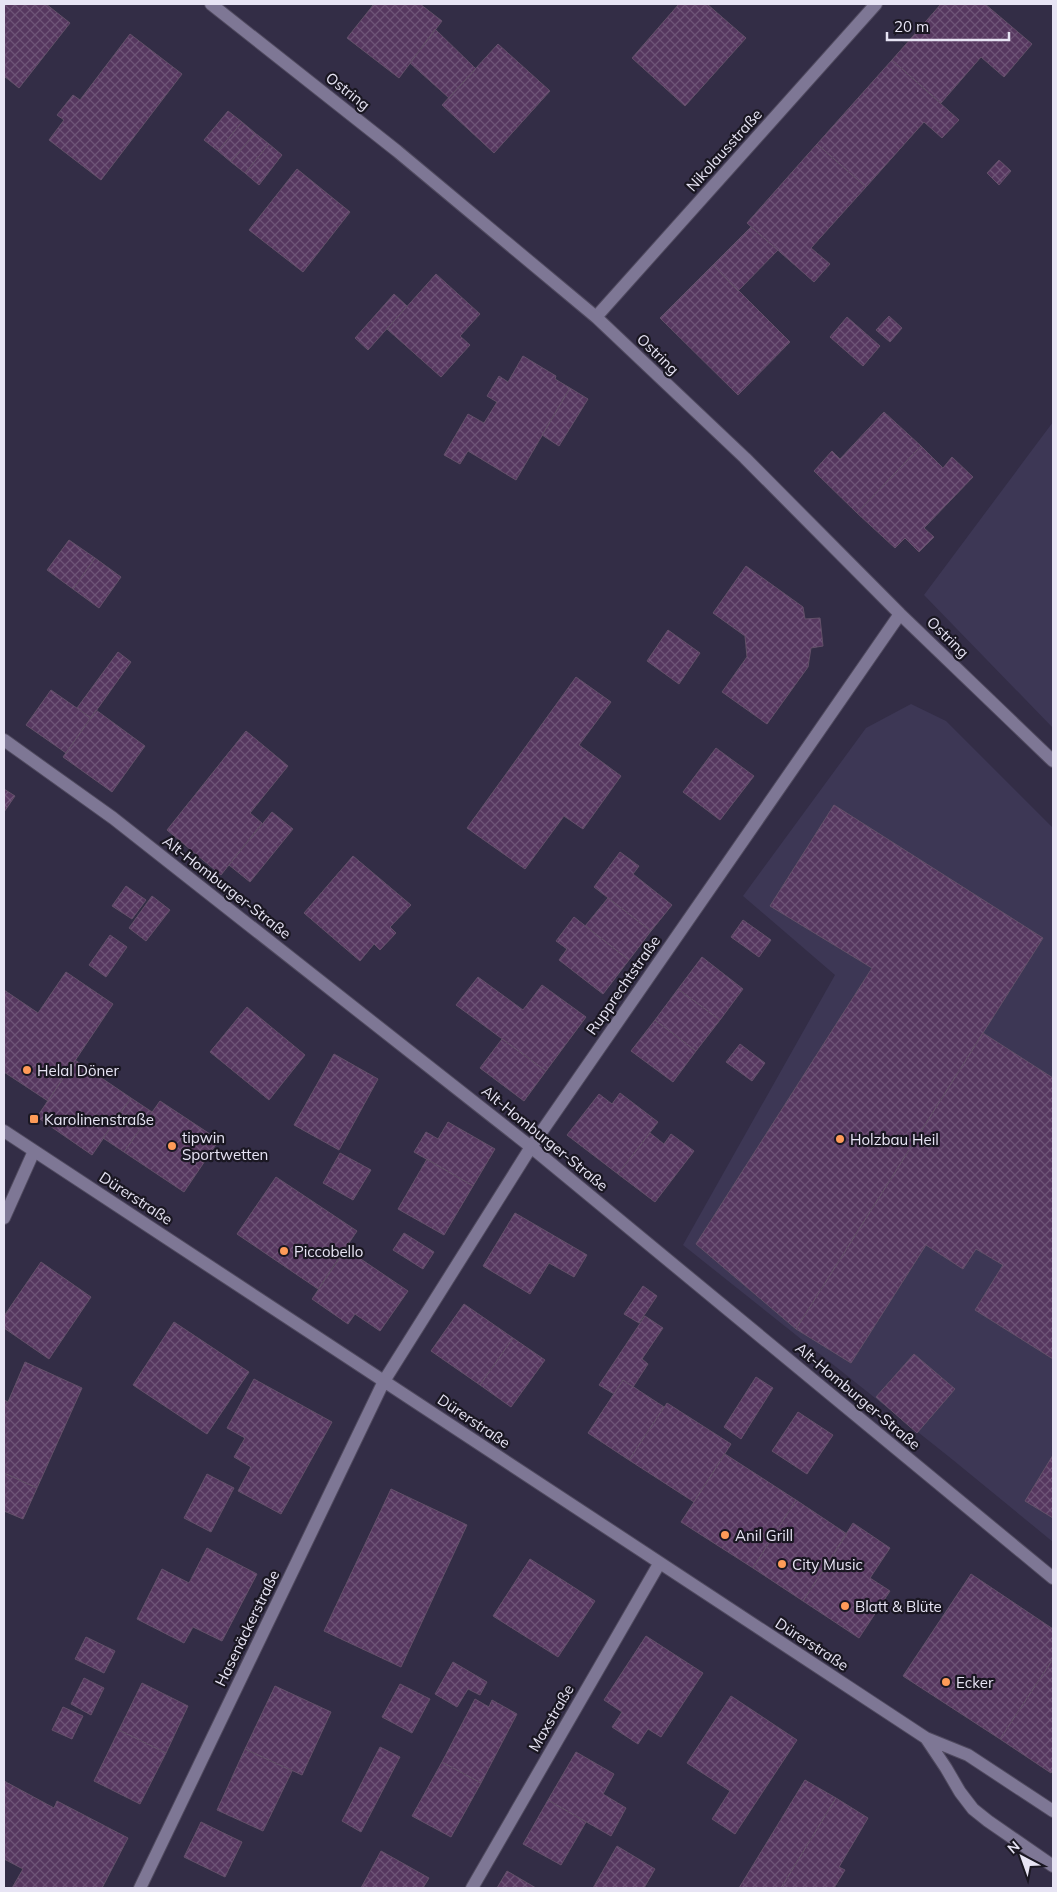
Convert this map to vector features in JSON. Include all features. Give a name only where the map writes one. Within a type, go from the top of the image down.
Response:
[{"type":"street","name":"Ostring","points":[[210,4],[397,151],[596,317],[745,458],[900,614],[1053,761]]},
{"type":"street","name":"Nikolausstraße","points":[[596,317],[876,4]]},
{"type":"street","name":"Rupprechtstraße","points":[[384,1381],[531,1147],[900,614]]},
{"type":"street","name":"Alt-Homburger-Straße","points":[[4,740],[113,818],[531,1147],[1053,1578]]},
{"type":"street","name":"Dürerstraße","points":[[4,1131],[926,1738],[968,1755],[1053,1811]]},
{"type":"street","points":[[4,1218],[34,1151]]},
{"type":"street","name":"Hasenäckerstraße","points":[[140,1888],[384,1381]]},
{"type":"street","name":"Maxstraße","points":[[472,1888],[659,1564]]},
{"type":"street","name":"Dürerstraße","points":[[926,1738],[973,1809],[1053,1866]]},
{"type":"shaded area","points":[[1053,422],[1053,728],[924,595]]},
{"type":"shaded area","points":[[911,704],[946,721],[1053,828],[1053,1542],[683,1245],[835,975],[743,896],[866,728]]},
{"type":"building","points":[[4,4],[46,4],[70,23],[19,88],[4,76]]},
{"type":"building","points":[[374,4],[420,4],[442,21],[399,78],[347,38]]},
{"type":"building","points":[[679,4],[707,4],[746,38],[685,106],[632,58]]},
{"type":"building","points":[[941,4],[985,4],[1032,44],[1004,77],[981,57],[941,103],[892,60]]},
{"type":"building","points":[[435,29],[476,69],[449,98],[410,63]]},
{"type":"building","points":[[130,34],[182,74],[101,180],[49,140],[64,120],[57,115],[73,95],[80,100]]},
{"type":"building","points":[[498,44],[550,91],[494,153],[442,105]]},
{"type":"building","points":[[892,60],[959,120],[942,138],[924,122],[866,187],[817,144]]},
{"type":"building","points":[[228,111],[242,122],[218,151],[204,140]]},
{"type":"building","points":[[242,122],[255,133],[231,162],[218,151]]},
{"type":"building","points":[[255,133],[269,144],[245,173],[231,162]]},
{"type":"building","points":[[269,144],[282,155],[259,185],[245,173]]},
{"type":"building","points":[[817,144],[866,187],[811,248],[830,264],[814,282],[747,223]]},
{"type":"building","points":[[999,160],[1011,171],[999,185],[987,173]]},
{"type":"building","points":[[297,169],[350,212],[303,272],[249,230]]},
{"type":"building","points":[[751,227],[778,250],[738,291],[713,265]]},
{"type":"building","points":[[713,265],[790,342],[738,395],[660,318]]},
{"type":"building","points":[[436,274],[480,314],[460,336],[470,345],[441,377],[387,329]]},
{"type":"building","points":[[394,294],[407,306],[368,350],[355,338]]},
{"type":"building","points":[[889,316],[902,328],[890,342],[876,330]]},
{"type":"building","points":[[847,317],[880,346],[863,366],[830,337]]},
{"type":"building","points":[[523,356],[556,376],[555,379],[570,388],[516,480],[468,451],[460,464],[444,455],[468,414],[484,423],[497,402],[487,396],[499,376],[508,382]]},
{"type":"building","points":[[570,388],[588,399],[559,446],[542,435]]},
{"type":"building","points":[[884,412],[921,446],[857,513],[814,471],[832,451],[840,459]]},
{"type":"building","points":[[921,446],[943,468],[952,457],[973,477],[924,528],[934,537],[919,552],[905,538],[895,548],[857,513]]},
{"type":"building","points":[[69,540],[95,558],[73,589],[47,570]]},
{"type":"building","points":[[95,558],[121,577],[99,608],[73,589]]},
{"type":"building","points":[[746,566],[803,607],[805,619],[820,618],[823,646],[811,648],[808,667],[767,724],[722,692],[747,657],[745,636],[713,613]]},
{"type":"building","points":[[668,630],[700,653],[679,684],[647,661]]},
{"type":"building","points":[[118,652],[131,662],[91,718],[77,708]]},
{"type":"building","points":[[576,677],[611,702],[579,745],[621,776],[583,829],[564,816],[525,869],[467,828]]},
{"type":"building","points":[[51,690],[91,718],[66,753],[26,725]]},
{"type":"building","points":[[96,710],[145,746],[112,792],[63,757]]},
{"type":"building","points":[[246,731],[288,766],[250,813],[262,823],[221,875],[167,830]]},
{"type":"building","points":[[716,748],[754,776],[720,820],[683,792]]},
{"type":"building","points":[[4,789],[15,796],[4,812]]},
{"type":"building","name":"Holzbau Heil","points":[[834,805],[1043,938],[796,1329],[696,1244],[872,968],[770,906]]},
{"type":"building","points":[[272,812],[293,829],[250,882],[229,865]]},
{"type":"building","points":[[620,852],[639,866],[633,874],[672,905],[651,931],[594,887]]},
{"type":"building","points":[[353,856],[411,905],[390,927],[396,933],[380,950],[374,944],[360,961],[304,913]]},
{"type":"building","points":[[126,886],[146,900],[132,919],[112,906]]},
{"type":"building","points":[[152,896],[170,910],[146,941],[129,928]]},
{"type":"building","points":[[608,898],[651,931],[629,960],[585,926]]},
{"type":"building","points":[[574,917],[629,960],[603,994],[559,960],[567,949],[556,941]]},
{"type":"building","points":[[743,920],[771,940],[759,957],[731,937]]},
{"type":"building","points":[[110,935],[127,947],[106,977],[89,965]]},
{"type":"building","points":[[702,957],[743,989],[720,1020],[678,989]]},
{"type":"building","points":[[66,972],[113,1004],[48,1101],[4,1072],[4,990],[38,1013]]},
{"type":"building","points":[[478,977],[523,1010],[542,985],[586,1017],[546,1071],[456,1005]]},
{"type":"building","points":[[678,989],[720,1020],[696,1051],[655,1020]]},
{"type":"building","points":[[247,1007],[305,1055],[269,1100],[210,1052]]},
{"type":"building","points":[[655,1020],[696,1051],[673,1082],[631,1051]]},
{"type":"building","points":[[983,1033],[1053,1078],[1053,1359],[975,1310],[1003,1265],[976,1249],[963,1269],[926,1245],[851,1363],[796,1329]]},
{"type":"building","points":[[502,1039],[546,1071],[524,1101],[480,1068]]},
{"type":"building","points":[[740,1044],[765,1063],[752,1081],[726,1062]]},
{"type":"building","points":[[334,1054],[378,1079],[339,1150],[294,1125]]},
{"type":"building","points":[[75,1060],[131,1098],[92,1155],[37,1117]]},
{"type":"building","points":[[620,1093],[658,1122],[618,1174],[567,1135],[599,1094],[612,1104]]},
{"type":"building","points":[[131,1098],[152,1112],[124,1152],[103,1138]]},
{"type":"building","name":"tipwin Sportwetten","points":[[160,1101],[219,1140],[184,1192],[124,1152]]},
{"type":"building","points":[[448,1122],[495,1149],[473,1186],[414,1152],[426,1132],[438,1139]]},
{"type":"building","points":[[650,1133],[664,1144],[671,1134],[694,1151],[655,1202],[618,1174]]},
{"type":"building","points":[[340,1153],[371,1170],[353,1200],[323,1183]]},
{"type":"building","points":[[427,1159],[473,1186],[444,1235],[398,1209]]},
{"type":"building","points":[[276,1177],[357,1231],[318,1289],[237,1234]]},
{"type":"building","points":[[515,1213],[587,1255],[574,1277],[549,1263],[530,1294],[483,1266]]},
{"type":"building","points":[[404,1233],[434,1252],[423,1269],[393,1250]]},
{"type":"building","points":[[346,1249],[408,1291],[380,1331],[355,1314],[348,1324],[312,1299]]},
{"type":"building","points":[[41,1262],[91,1297],[49,1359],[4,1328],[4,1316]]},
{"type":"building","points":[[643,1286],[657,1296],[639,1323],[624,1314]]},
{"type":"building","points":[[464,1304],[513,1338],[480,1385],[431,1351]]},
{"type":"building","points":[[645,1316],[663,1328],[642,1359],[648,1364],[633,1387],[623,1380],[614,1394],[599,1385]]},
{"type":"building","points":[[174,1322],[249,1372],[207,1434],[133,1385]]},
{"type":"building","points":[[513,1338],[545,1360],[511,1407],[480,1385]]},
{"type":"building","points":[[914,1354],[955,1389],[917,1433],[876,1397]]},
{"type":"building","points":[[25,1362],[82,1388],[37,1488],[4,1473],[4,1400],[8,1402]]},
{"type":"building","points":[[756,1377],[773,1388],[741,1439],[724,1427]]},
{"type":"building","points":[[254,1379],[332,1422],[281,1514],[238,1491],[251,1467],[234,1457],[245,1438],[227,1428]]},
{"type":"building","points":[[623,1380],[664,1407],[629,1460],[588,1433]]},
{"type":"building","points":[[667,1403],[731,1444],[694,1502],[629,1460]]},
{"type":"building","points":[[798,1412],[833,1435],[807,1474],[772,1451]]},
{"type":"building","points":[[725,1454],[796,1500],[753,1568],[681,1522]]},
{"type":"building","points":[[1053,1455],[1053,1518],[1025,1501]]},
{"type":"building","points":[[4,1473],[37,1488],[23,1519],[4,1511]]},
{"type":"building","points":[[207,1474],[234,1488],[211,1532],[184,1518]]},
{"type":"building","points":[[391,1489],[467,1525],[401,1667],[324,1631]]},
{"type":"building","points":[[796,1500],[847,1534],[803,1601],[753,1568]]},
{"type":"building","points":[[853,1523],[890,1548],[870,1578],[890,1591],[859,1638],[803,1601]]},
{"type":"building","points":[[207,1548],[257,1574],[222,1641],[193,1627],[184,1643],[137,1619],[162,1569],[189,1583]]},
{"type":"building","points":[[530,1559],[595,1601],[558,1657],[493,1616]]},
{"type":"building","points":[[971,1574],[1053,1629],[1053,1659],[1000,1739],[903,1676]]},
{"type":"building","points":[[646,1636],[703,1673],[661,1737],[648,1729],[638,1744],[612,1727],[622,1712],[604,1700]]},
{"type":"building","points":[[86,1637],[115,1651],[104,1673],[75,1659]]},
{"type":"building","points":[[1053,1659],[1053,1770],[1051,1773],[1000,1739]]},
{"type":"building","points":[[453,1662],[487,1682],[480,1695],[468,1689],[457,1707],[435,1694]]},
{"type":"building","points":[[84,1678],[104,1688],[91,1715],[71,1704]]},
{"type":"building","points":[[142,1683],[188,1706],[166,1753],[119,1730]]},
{"type":"building","points":[[400,1684],[430,1699],[412,1733],[382,1717]]},
{"type":"building","points":[[275,1686],[331,1712],[302,1775],[245,1749]]},
{"type":"building","points":[[731,1696],[797,1740],[735,1834],[712,1819],[730,1791],[687,1763]]},
{"type":"building","points":[[475,1699],[489,1707],[492,1700],[517,1714],[481,1783],[442,1762]]},
{"type":"building","points":[[63,1707],[83,1716],[72,1739],[52,1730]]},
{"type":"building","points":[[119,1730],[166,1753],[140,1804],[94,1781]]},
{"type":"building","points":[[380,1747],[400,1757],[361,1832],[342,1821]]},
{"type":"building","points":[[245,1749],[292,1771],[263,1831],[217,1810]]},
{"type":"building","points":[[576,1752],[614,1774],[603,1794],[626,1808],[611,1836],[548,1800]]},
{"type":"building","points":[[442,1762],[481,1783],[451,1837],[412,1816]]},
{"type":"building","points":[[805,1780],[836,1798],[781,1888],[739,1888]]},
{"type":"building","points":[[4,1781],[54,1808],[57,1801],[128,1838],[102,1888],[12,1888],[23,1869],[4,1859]]},
{"type":"building","points":[[836,1798],[868,1818],[839,1867],[845,1870],[834,1888],[781,1888]]},
{"type":"building","points":[[548,1800],[586,1822],[561,1865],[523,1844]]},
{"type":"building","points":[[201,1822],[242,1842],[225,1877],[184,1857]]},
{"type":"building","points":[[617,1846],[655,1869],[644,1888],[593,1888]]},
{"type":"building","points":[[381,1851],[429,1878],[423,1888],[361,1888]]},
{"type":"building","points":[[507,1871],[536,1888],[497,1888]]},
{"type":"place","name":"Helal Döner","points":[[27,1070]]},
{"type":"place","name":"Karolinenstraße","points":[[34,1119]]},
{"type":"place","name":"Holzbau Heil","points":[[840,1139]]},
{"type":"place","name":"tipwin Sportwetten","points":[[172,1146]]},
{"type":"place","name":"Piccobello","points":[[284,1251]]},
{"type":"place","name":"Anil Grill","points":[[725,1535]]},
{"type":"place","name":"City Music","points":[[782,1564]]},
{"type":"place","name":"Blatt & Blüte","points":[[845,1606]]},
{"type":"place","name":"Ecker","points":[[946,1682]]}]
